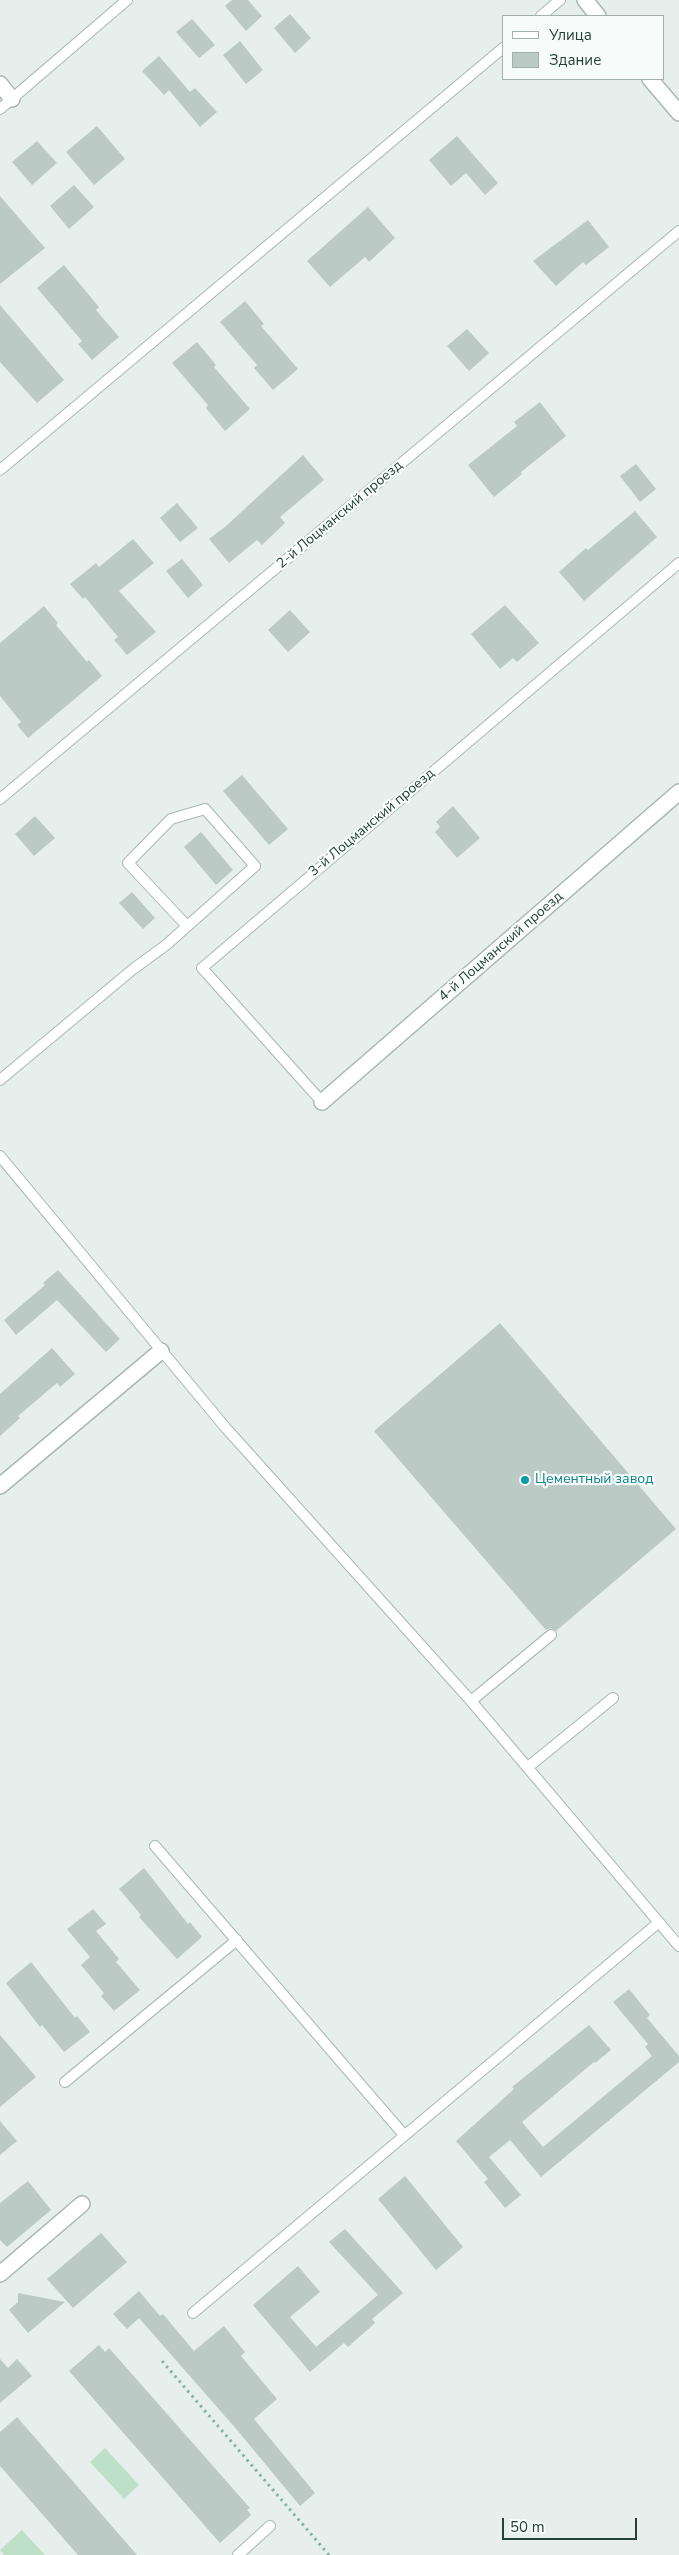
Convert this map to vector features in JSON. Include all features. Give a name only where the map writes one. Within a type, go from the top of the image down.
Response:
[{"type":"street","points":[[585,0],[597,15]]},
{"type":"street","points":[[651,80],[679,113]]},
{"type":"street","points":[[0,84],[12,99]]},
{"type":"street","name":"4-й Лоцманский проезд","points":[[322,1102],[679,792]]},
{"type":"street","points":[[0,1486],[162,1351]]},
{"type":"street","points":[[0,2274],[82,2204]]},
{"type":"lane","points":[[0,109],[127,0]]},
{"type":"lane","points":[[542,15],[560,0]]},
{"type":"lane","points":[[0,470],[502,49]]},
{"type":"lane","name":"2-й Лоцманский проезд","points":[[0,799],[679,231]]},
{"type":"lane","name":"3-й Лоцманский проезд","points":[[322,1102],[202,968],[679,564]]},
{"type":"lane","points":[[0,1080],[187,926],[254,866],[205,809],[171,819],[128,863],[187,926]]},
{"type":"lane","points":[[0,1156],[225,1427],[471,1701],[679,1946]]},
{"type":"lane","points":[[471,1701],[551,1635]]},
{"type":"lane","points":[[528,1767],[613,1698]]},
{"type":"lane","points":[[156,1846],[404,2136]]},
{"type":"lane","points":[[193,2313],[658,1923]]},
{"type":"lane","points":[[65,2082],[237,1940]]},
{"type":"lane","points":[[238,2555],[270,2526]]},
{"type":"path","points":[[162,2361],[329,2555]]},
{"type":"green space","points":[[105,2448],[139,2485],[124,2499],[90,2462]]},
{"type":"green space","points":[[22,2530],[45,2555],[4,2555],[0,2550]]},
{"type":"building","points":[[232,0],[248,0],[262,16],[246,31],[225,6]]},
{"type":"building","points":[[290,14],[311,38],[295,53],[274,28]]},
{"type":"building","points":[[192,19],[215,45],[199,58],[176,32]]},
{"type":"building","points":[[240,41],[263,70],[246,84],[223,55]]},
{"type":"building","points":[[159,56],[190,92],[195,88],[217,112],[200,127],[169,90],[164,95],[142,71]]},
{"type":"building","points":[[97,126],[125,159],[94,185],[66,152]]},
{"type":"building","points":[[457,136],[498,183],[485,195],[466,173],[451,186],[429,160]]},
{"type":"building","points":[[37,141],[57,163],[32,185],[12,162]]},
{"type":"building","points":[[74,185],[94,207],[69,229],[50,206]]},
{"type":"building","points":[[0,196],[45,248],[0,284]]},
{"type":"building","points":[[368,207],[395,238],[369,262],[365,257],[330,287],[307,261]]},
{"type":"building","points":[[588,220],[609,247],[586,265],[583,262],[556,286],[533,261]]},
{"type":"building","points":[[64,265],[99,307],[96,310],[119,337],[92,360],[78,344],[82,341],[37,288]]},
{"type":"building","points":[[245,301],[264,324],[261,326],[298,369],[273,390],[254,368],[257,365],[220,322]]},
{"type":"building","points":[[0,305],[64,380],[37,403],[0,362]]},
{"type":"building","points":[[467,329],[489,353],[469,371],[447,346]]},
{"type":"building","points":[[197,342],[216,365],[214,367],[250,409],[225,431],[206,408],[208,405],[172,363]]},
{"type":"building","points":[[540,402],[566,436],[521,472],[522,474],[494,497],[468,465],[517,426],[514,422]]},
{"type":"building","points":[[303,455],[324,480],[280,517],[285,523],[262,545],[257,540],[229,563],[209,539],[226,526]]},
{"type":"building","points":[[636,464],[656,489],[640,502],[620,476]]},
{"type":"building","points":[[177,503],[198,528],[180,542],[160,518]]},
{"type":"building","points":[[635,511],[657,537],[584,601],[559,572],[586,548],[588,550]]},
{"type":"building","points":[[133,539],[154,563],[119,591],[156,632],[127,655],[114,640],[118,637],[85,597],[83,599],[70,584],[96,563],[99,567]]},
{"type":"building","points":[[182,559],[203,585],[188,598],[166,571]]},
{"type":"building","points":[[505,605],[539,643],[517,662],[513,658],[500,669],[471,634]]},
{"type":"building","points":[[44,606],[58,623],[56,625],[87,662],[89,660],[102,676],[28,738],[17,725],[21,722],[0,696],[0,643]]},
{"type":"building","points":[[290,610],[310,632],[288,652],[268,630]]},
{"type":"building","points":[[242,775],[288,829],[269,845],[223,791]]},
{"type":"building","points":[[453,806],[480,838],[457,858],[435,832],[440,827],[436,822]]},
{"type":"building","points":[[35,816],[55,838],[34,856],[15,834]]},
{"type":"building","points":[[201,832],[233,870],[216,885],[184,847]]},
{"type":"building","points":[[132,892],[155,918],[143,929],[119,903]]},
{"type":"building","points":[[58,1270],[120,1339],[106,1352],[57,1300],[16,1335],[4,1320],[45,1285],[43,1283]]},
{"type":"building","name":"Цементный завод","points":[[500,1323],[676,1529],[556,1631],[550,1628],[546,1630],[374,1431]]},
{"type":"building","points":[[52,1348],[75,1374],[60,1387],[57,1383],[18,1416],[20,1418],[0,1436],[0,1394]]},
{"type":"building","points":[[144,1868],[188,1924],[190,1922],[202,1937],[177,1959],[139,1917],[141,1915],[119,1889]]},
{"type":"building","points":[[93,1909],[106,1924],[96,1931],[119,1959],[116,1962],[140,1990],[114,2011],[101,1996],[104,1993],[81,1965],[90,1957],[67,1929]]},
{"type":"building","points":[[31,1962],[75,2018],[77,2016],[90,2032],[64,2052],[42,2025],[40,2027],[6,1983]]},
{"type":"building","points":[[629,1989],[650,2015],[647,2018],[679,2056],[679,2062],[541,2177],[510,2140],[489,2157],[521,2195],[505,2208],[484,2182],[488,2179],[456,2141],[514,2089],[512,2087],[589,2025],[611,2050],[522,2122],[543,2147],[652,2056],[645,2047],[648,2044],[613,2002]]},
{"type":"building","points":[[0,2035],[36,2077],[0,2107]]},
{"type":"building","points":[[0,2121],[17,2141],[0,2155]]},
{"type":"building","points":[[405,2176],[463,2247],[436,2270],[378,2199]]},
{"type":"building","points":[[28,2181],[51,2210],[7,2247],[0,2240],[0,2203]]},
{"type":"building","points":[[345,2229],[403,2293],[372,2319],[375,2323],[348,2347],[344,2343],[310,2372],[253,2305],[298,2266],[320,2292],[290,2317],[316,2347],[378,2295],[329,2242]]},
{"type":"building","points":[[101,2233],[127,2262],[73,2308],[47,2279]]},
{"type":"building","points":[[139,2291],[160,2316],[163,2314],[194,2351],[224,2326],[245,2352],[241,2356],[277,2399],[254,2419],[315,2493],[300,2506],[238,2431],[139,2318],[127,2329],[113,2314]]},
{"type":"building","points":[[18,2293],[65,2302],[28,2333],[9,2310],[18,2302]]},
{"type":"building","points":[[99,2345],[105,2352],[109,2348],[250,2508],[247,2510],[251,2515],[220,2543],[69,2371]]},
{"type":"building","points":[[0,2359],[8,2368],[17,2359],[32,2376],[0,2403]]},
{"type":"building","points":[[17,2417],[137,2555],[78,2555],[0,2466],[0,2432]]},
{"type":"place","name":"Цементный завод","points":[[525,1480]]}]
